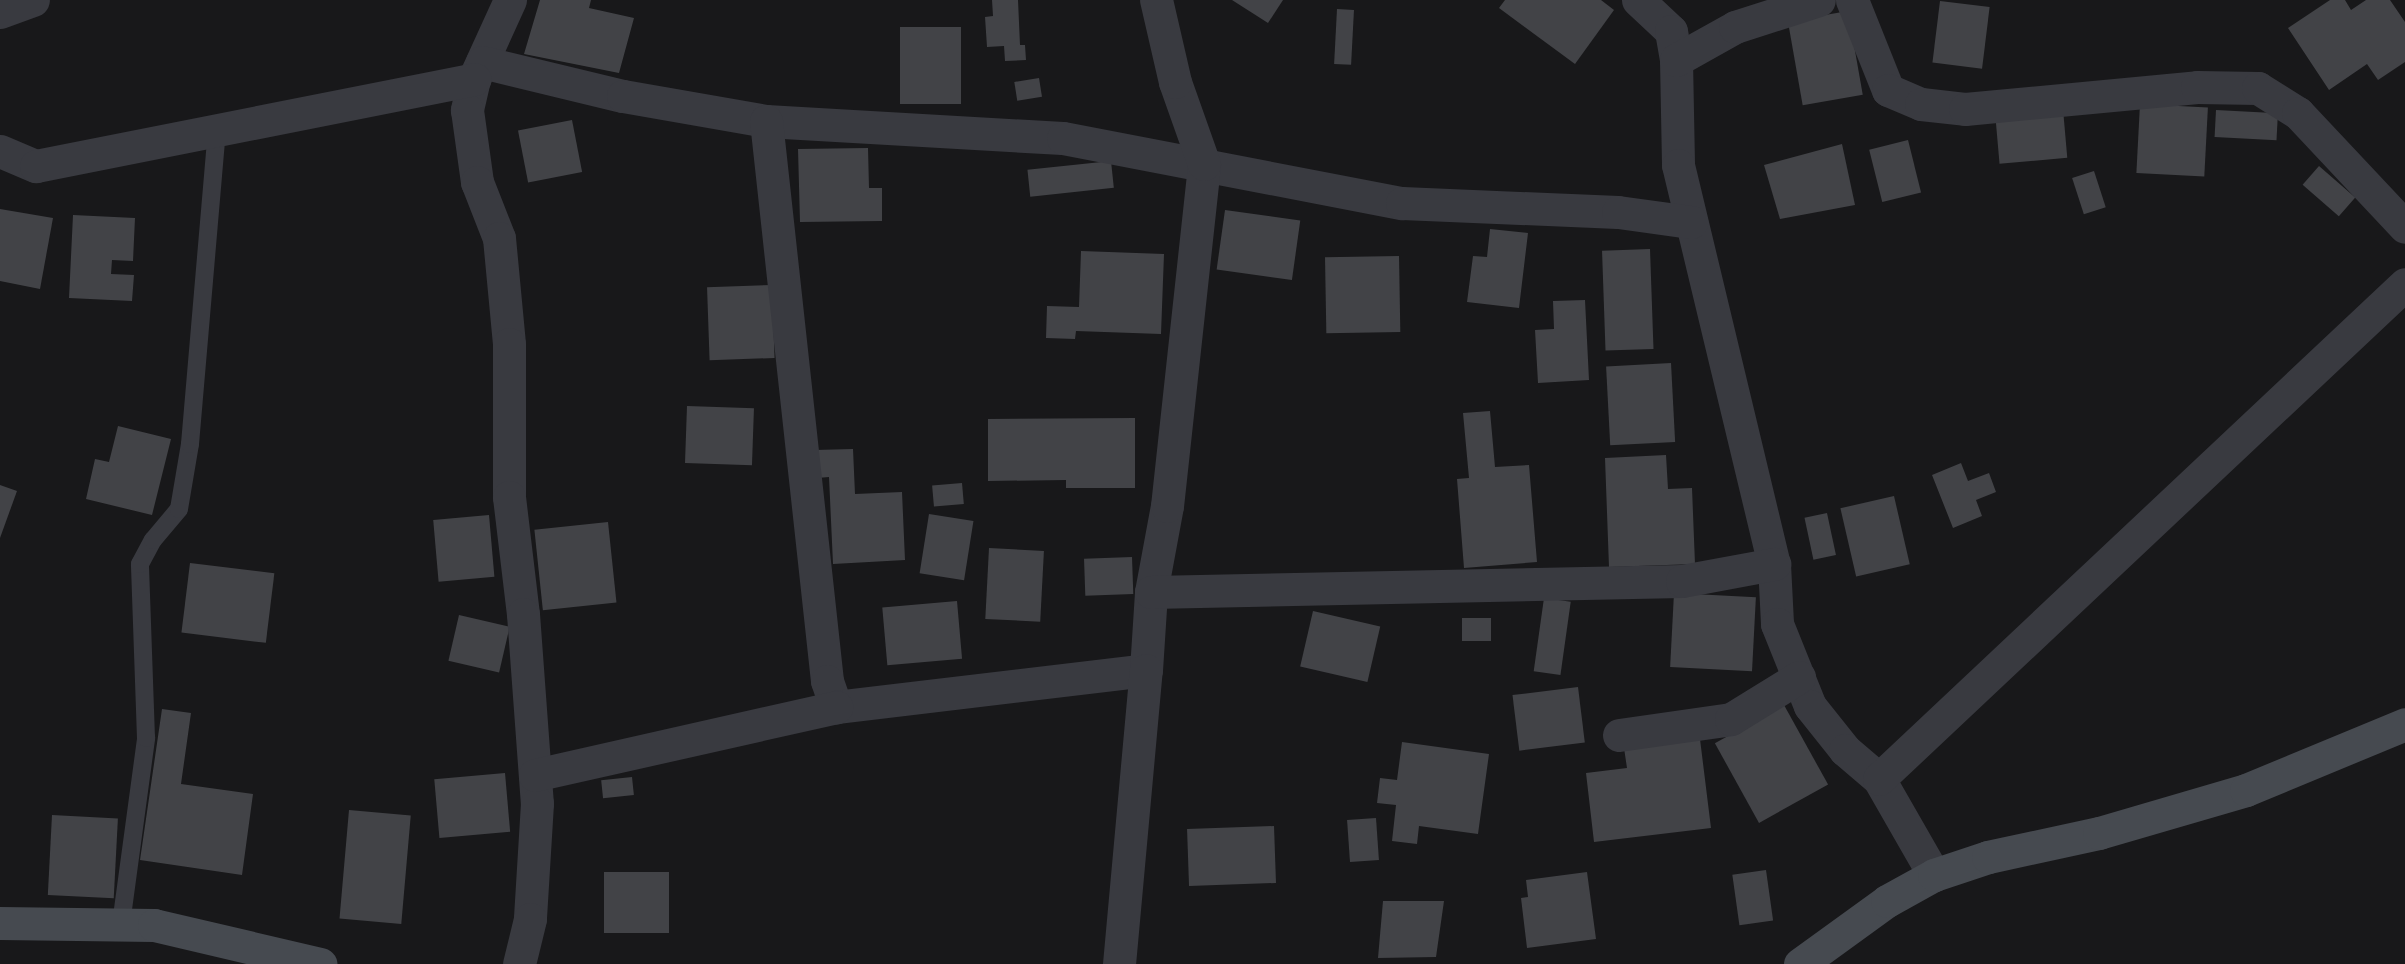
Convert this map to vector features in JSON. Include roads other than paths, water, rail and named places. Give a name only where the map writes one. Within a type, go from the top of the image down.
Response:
[{"type":"street","points":[[0,12],[33,0]]},
{"type":"street","points":[[510,0],[478,71],[467,110],[469,145],[477,182],[499,238],[509,344],[509,497],[535,775],[530,919],[519,964]]},
{"type":"street","points":[[1119,964],[1151,592],[1167,506],[1204,164],[1175,82],[1156,0]]},
{"type":"street","points":[[1638,0],[1671,31],[1677,60],[1678,165],[1774,564],[1777,624],[1810,706],[1845,750],[1879,779],[1934,875]]},
{"type":"street","points":[[1677,60],[1735,27],[1819,0]]},
{"type":"street","points":[[1852,0],[1888,90],[1921,104],[1965,109],[2197,87],[2258,88],[2298,113],[2405,227]]},
{"type":"street","points":[[0,151],[36,166],[217,132],[478,71],[766,121],[1063,138],[1402,203],[1618,212],[1691,222]]},
{"type":"street","points":[[766,121],[827,681],[836,707]]},
{"type":"street","points":[[1879,779],[2405,284]]},
{"type":"street","points":[[1151,592],[1682,581],[1774,564]]},
{"type":"street","points":[[535,775],[836,707],[1146,670]]},
{"type":"street","points":[[1619,735],[1731,719],[1799,677]]},
{"type":"street","points":[[1800,964],[1887,901],[1934,875],[1988,857],[2099,833],[2246,790],[2405,724]]},
{"type":"street","points":[[0,923],[154,925],[320,964]]},
{"type":"lane","points":[[120,924],[146,738],[140,564],[153,540],[179,509],[190,444],[217,132]]}]
